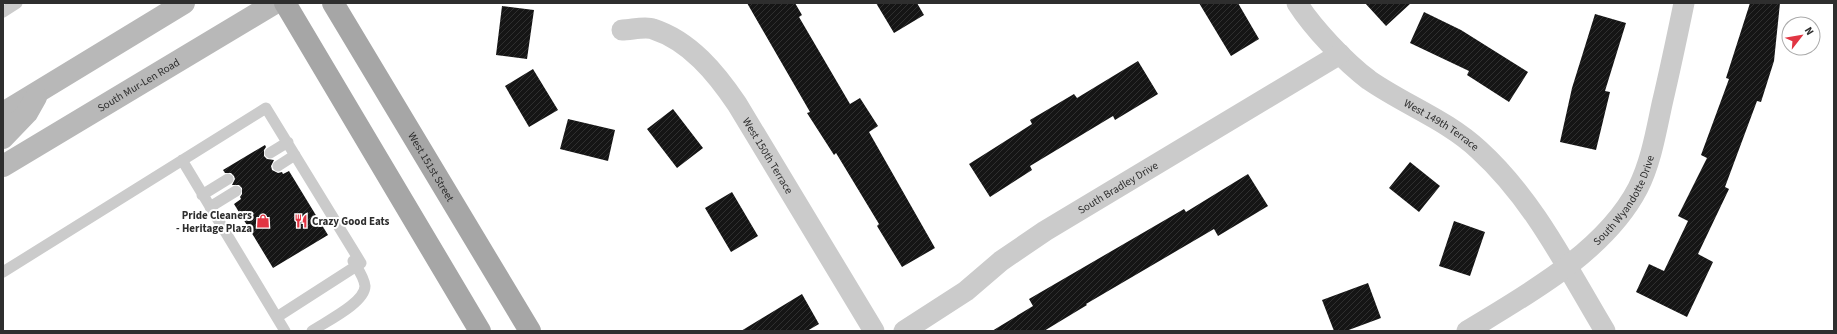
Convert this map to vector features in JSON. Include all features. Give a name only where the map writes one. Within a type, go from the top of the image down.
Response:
[{"type":"main road","points":[[3,113],[184,3]]},
{"type":"main road","name":"South Mur-Len Road","points":[[3,166],[275,3]]},
{"type":"main road","points":[[285,3],[480,331]]},
{"type":"main road","name":"West 151st Street","points":[[333,3],[530,331]]},
{"type":"main road","points":[[3,138],[27,113],[40,90]]},
{"type":"street","name":"West 149th Terrace","points":[[1297,3],[1340,54],[1369,80],[1449,127],[1479,149],[1509,179],[1534,212],[1605,331]]},
{"type":"street","name":"South Wyandotte Drive","points":[[1467,331],[1542,286],[1566,266],[1613,225],[1638,188],[1653,146],[1684,3]]},
{"type":"street","name":"West 150th Terrace","points":[[622,30],[652,28],[680,43],[701,59],[720,79],[737,104],[874,331]]},
{"type":"street","name":"South Bradley Drive","points":[[904,331],[966,291],[1001,261],[1044,231],[1340,54]]},
{"type":"lane","points":[[3,12],[17,3]]},
{"type":"lane","points":[[3,272],[266,108],[309,177],[308,184],[315,198],[364,279],[365,288],[363,296],[312,331]]},
{"type":"lane","points":[[270,153],[288,142]]},
{"type":"lane","points":[[278,166],[295,154]]},
{"type":"lane","points":[[182,160],[286,331]]},
{"type":"lane","points":[[202,194],[228,179]]},
{"type":"lane","points":[[210,207],[236,191]]},
{"type":"lane","points":[[277,317],[356,266]]},
{"type":"building","points":[[747,3],[795,3],[802,15],[799,17],[850,104],[860,98],[878,126],[869,132],[935,248],[902,267],[877,226],[879,224],[836,153],[834,155],[807,113],[810,112]]},
{"type":"building","points":[[876,3],[917,3],[924,15],[894,33]]},
{"type":"building","points":[[1199,3],[1238,3],[1259,39],[1231,56]]},
{"type":"building","points":[[1365,3],[1411,3],[1386,26]]},
{"type":"building","points":[[1750,3],[1780,3],[1774,61],[1761,102],[1757,101],[1725,187],[1729,189],[1698,254],[1713,262],[1687,317],[1636,292],[1649,264],[1664,271],[1688,221],[1678,216],[1707,158],[1701,155],[1729,79],[1726,78]]},
{"type":"building","points":[[502,6],[534,10],[527,59],[496,55]]},
{"type":"building","points":[[1424,12],[1461,30],[1528,72],[1509,102],[1467,75],[1469,71],[1410,43]]},
{"type":"building","points":[[1595,14],[1626,23],[1605,91],[1610,92],[1596,150],[1560,142],[1572,88]]},
{"type":"building","points":[[1138,61],[1158,94],[1115,120],[1113,116],[1030,166],[1032,170],[990,197],[969,164],[1032,124],[1030,120],[1074,94],[1077,98]]},
{"type":"building","points":[[533,69],[558,110],[529,127],[505,86]]},
{"type":"building","points":[[673,109],[703,148],[677,168],[647,129]]},
{"type":"building","points":[[568,119],[615,130],[608,161],[560,149]]},
{"type":"building","points":[[265,145],[264,156],[267,159],[274,160],[271,166],[272,170],[278,173],[282,172],[283,174],[289,171],[328,235],[273,268],[234,204],[241,199],[242,188],[239,185],[232,185],[235,179],[234,176],[231,173],[225,173],[223,170]]},
{"type":"building","points":[[1410,162],[1440,186],[1419,212],[1389,188]]},
{"type":"building","points":[[1248,174],[1268,206],[1218,236],[1214,229],[1086,304],[1087,305],[1044,331],[992,331],[1033,306],[1029,299],[1184,209],[1186,212]]},
{"type":"building","points":[[732,192],[758,236],[731,252],[705,208]]},
{"type":"building","points":[[1454,221],[1485,232],[1470,276],[1439,266]]},
{"type":"building","points":[[1368,283],[1381,318],[1346,331],[1334,331],[1322,300]]},
{"type":"building","points":[[802,294],[819,324],[807,331],[741,331]]},
{"type":"place","name":"Pride Cleaners - Heritage Plaza","points":[[263,221]]},
{"type":"place","name":"Crazy Good Eats","points":[[301,221]]}]
